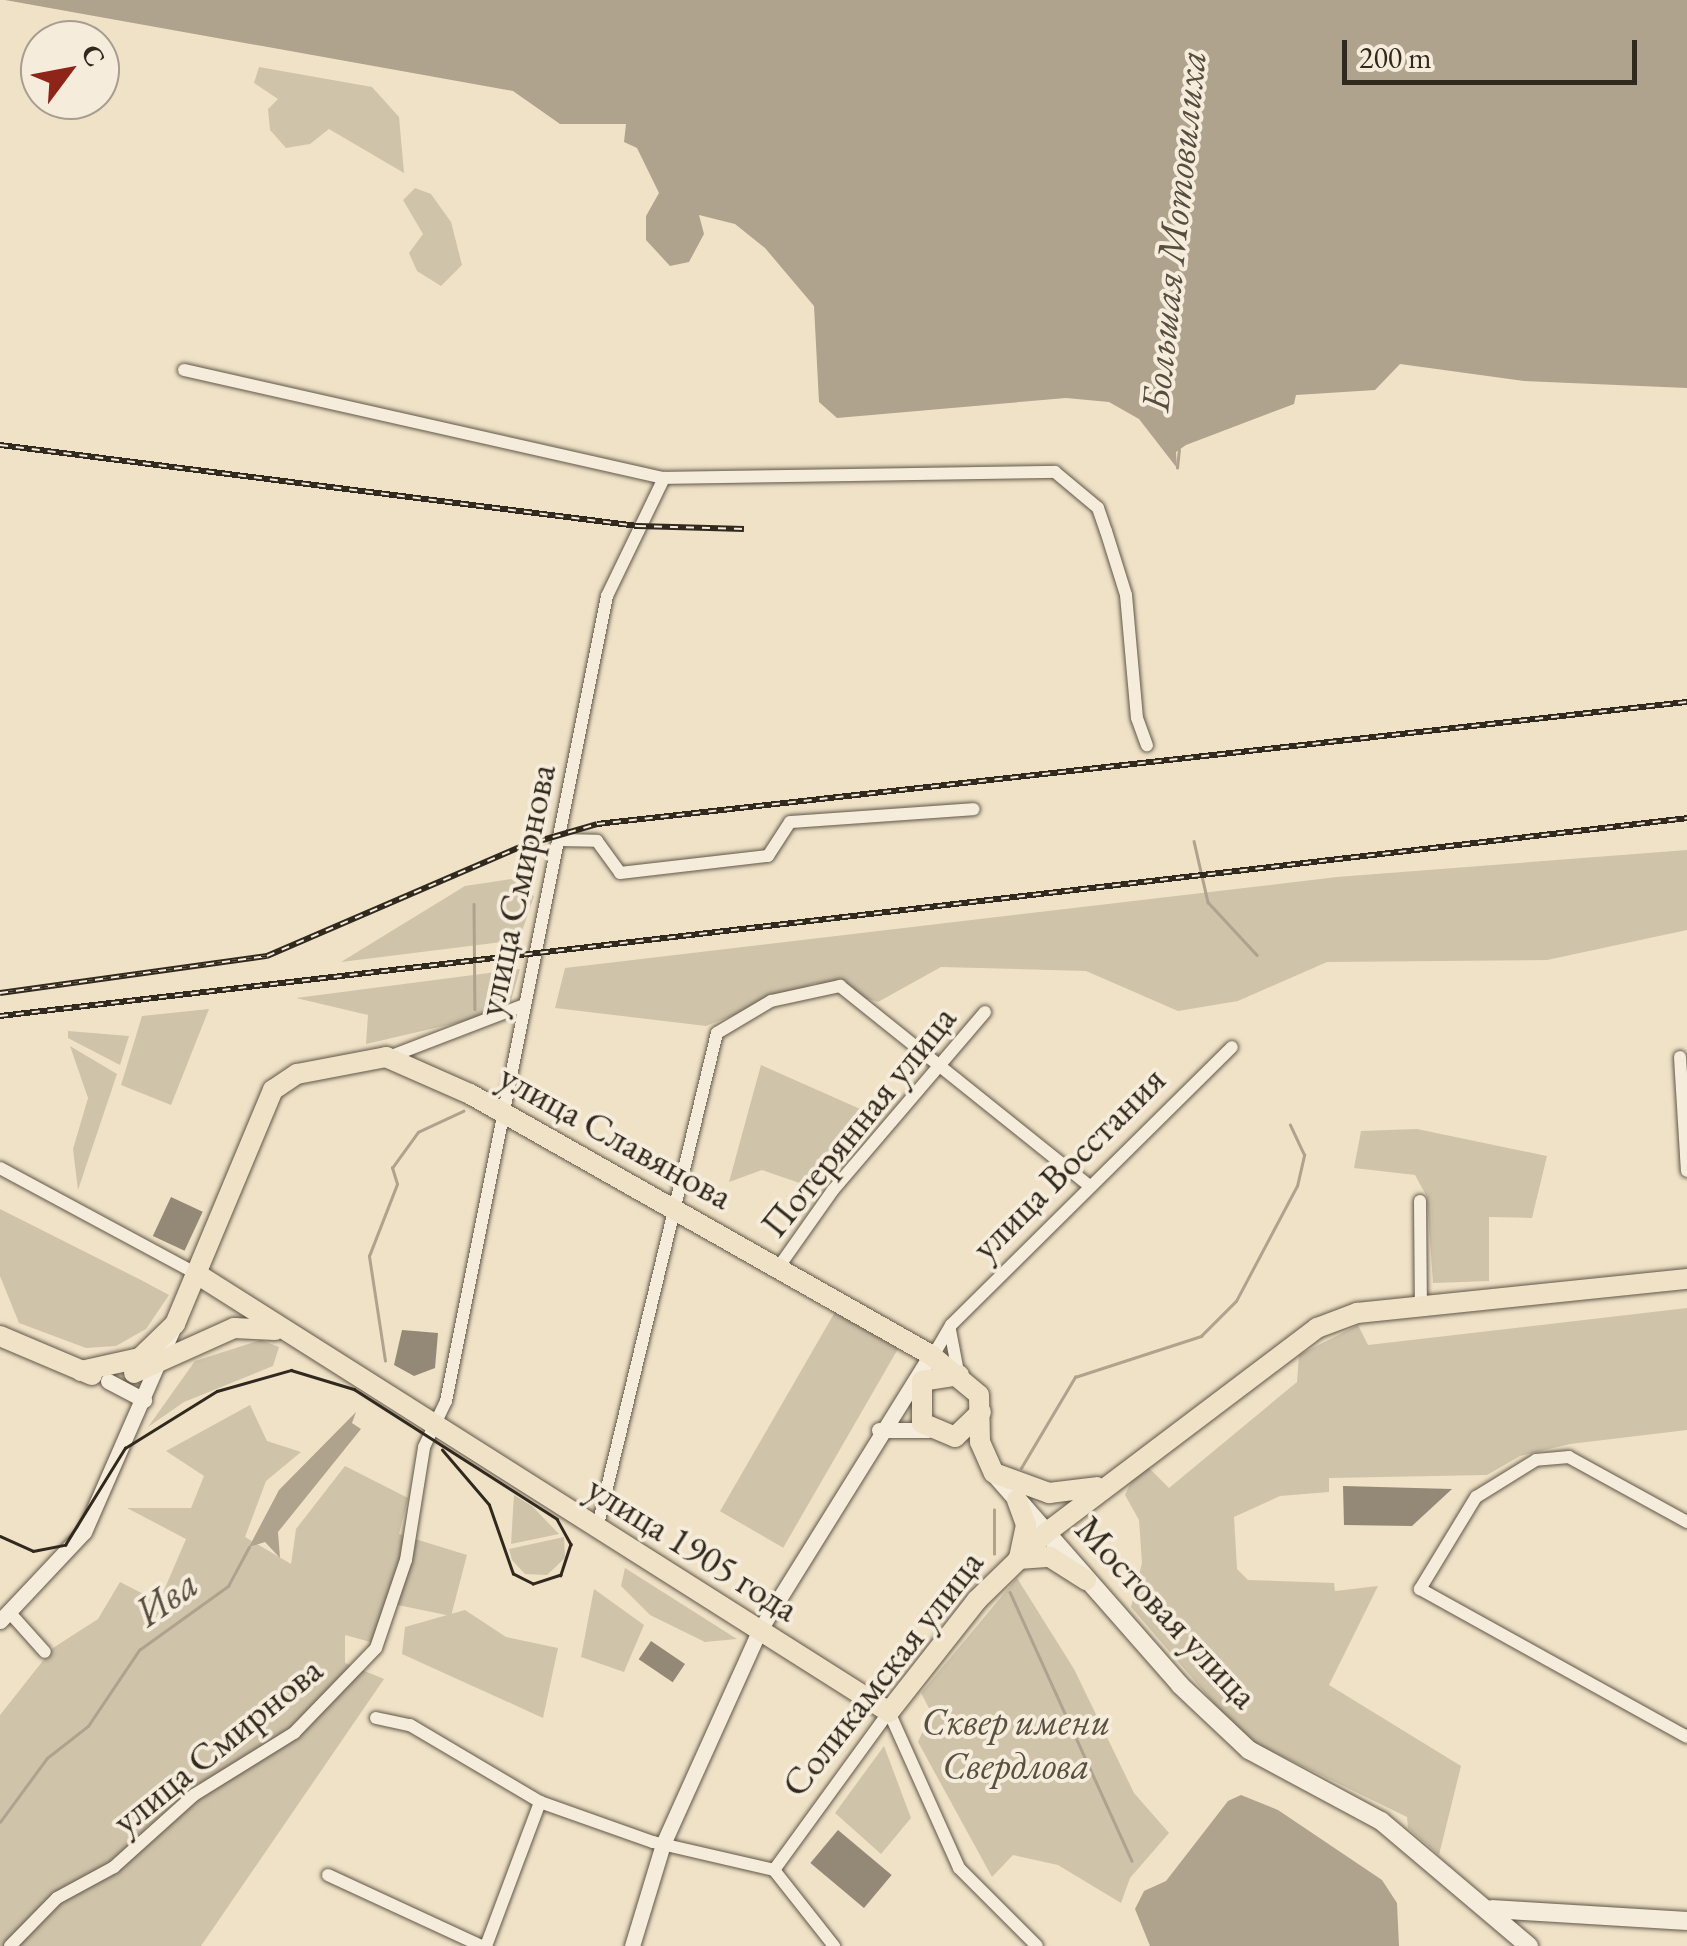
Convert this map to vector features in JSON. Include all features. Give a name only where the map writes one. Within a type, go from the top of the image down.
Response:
[{"type":"main road","points":[[80,1371],[140,1358],[175,1324],[260,1110],[297,1074],[386,1058]]},
{"type":"main road","name":"улица Славянова","points":[[386,1058],[502,1112],[959,1374]]},
{"type":"main road","name":"улица 1905 года","points":[[197,1274],[890,1712]]},
{"type":"main road","name":"Соликамская улица","points":[[890,1712],[1018,1558],[1099,1486],[1318,1328],[1358,1313],[1687,1279]]},
{"type":"main road","name":"улица 1905 года","points":[[108,1381],[200,1340],[252,1326],[296,1336]]},
{"type":"main road","points":[[0,1336],[108,1381]]},
{"type":"main road","points":[[959,1374],[982,1410],[955,1437],[928,1430],[918,1413],[922,1381],[959,1374]]},
{"type":"main road","name":"Мостовая улица","points":[[982,1410],[980,1442],[994,1473],[1086,1580],[1248,1750],[1381,1821],[1492,1909],[1529,1946]]},
{"type":"main road","name":"Соликамская улица","points":[[994,1473],[1050,1493],[1099,1486]]},
{"type":"main road","points":[[1017,1500],[1026,1525],[1018,1558],[1050,1556],[1086,1580]]},
{"type":"main road","points":[[1492,1909],[1687,1921]]},
{"type":"street","points":[[184,370],[664,478],[1055,472],[1098,508],[1106,531],[1126,595],[1147,745]]},
{"type":"street","name":"улица Смирнова","points":[[10,1946],[57,1898],[114,1867],[194,1795],[294,1734],[362,1666],[397,1590],[502,1112],[612,576],[664,478]]},
{"type":"street","points":[[558,840],[597,841],[620,873],[768,856],[790,822],[974,808]]},
{"type":"street","points":[[597,1528],[717,1033],[771,1002],[840,986],[942,1062],[1088,1185]]},
{"type":"street","points":[[386,1058],[522,1006]]},
{"type":"street","name":"Потерянная улица","points":[[778,1268],[985,1012]]},
{"type":"street","name":"улица Восстания","points":[[922,1381],[931,1355],[950,1325],[1088,1185],[1232,1048]]},
{"type":"street","points":[[1680,1056],[1687,1171]]},
{"type":"street","name":"улица 1905 года","points":[[0,1168],[197,1274]]},
{"type":"street","points":[[1420,1202],[1421,1306]]},
{"type":"street","points":[[45,1652],[5,1617],[84,1532],[166,1357],[175,1324]]},
{"type":"street","points":[[950,1325],[947,1347],[959,1374]]},
{"type":"street","points":[[131,1430],[164,1376],[200,1340]]},
{"type":"street","points":[[632,1946],[662,1844],[759,1631],[876,1434],[931,1355]]},
{"type":"street","points":[[108,1381],[144,1400]]},
{"type":"street","points":[[890,1412],[922,1381]]},
{"type":"street","points":[[876,1434],[928,1430]]},
{"type":"street","points":[[1687,1522],[1568,1457],[1507,1472],[1476,1496],[1420,1589],[1687,1737]]},
{"type":"street","points":[[890,1712],[935,1826],[974,1888],[1037,1946]]},
{"type":"street","name":"Соликамская улица","points":[[774,1870],[890,1712]]},
{"type":"street","points":[[376,1718],[410,1725],[540,1802],[662,1844],[774,1870],[829,1944]]},
{"type":"street","points":[[328,1876],[484,1946],[540,1802]]},
{"type":"green space","points":[[259,67],[372,87],[399,117],[404,173],[329,129],[310,144],[286,148],[270,130],[268,109],[278,99],[254,83]]},
{"type":"green space","points":[[415,188],[431,194],[451,222],[462,265],[441,286],[417,271],[409,253],[423,234],[403,200]]},
{"type":"green space","points":[[1687,850],[1687,930],[1547,960],[1327,962],[1238,1001],[1178,1011],[1086,971],[941,967],[878,1002],[815,983],[706,1026],[555,1008],[565,968],[1337,877]]},
{"type":"green space","points":[[511,879],[534,896],[519,940],[341,962],[465,886]]},
{"type":"green space","points":[[520,969],[511,1001],[487,1016],[366,1044],[368,1015],[296,998]]},
{"type":"green space","points":[[209,1009],[171,1105],[121,1085],[142,1016]]},
{"type":"green space","points":[[68,1031],[129,1036],[120,1065],[68,1038]]},
{"type":"green space","points":[[70,1046],[117,1074],[78,1190],[73,1149],[88,1098]]},
{"type":"green space","points":[[761,1065],[867,1112],[811,1187],[762,1170],[729,1182]]},
{"type":"green space","points":[[1417,1129],[1547,1156],[1532,1218],[1489,1217],[1489,1281],[1433,1283],[1427,1197],[1415,1175],[1354,1168],[1361,1131]]},
{"type":"green space","points":[[0,1209],[169,1295],[146,1329],[116,1346],[86,1348],[19,1323],[0,1276]]},
{"type":"green space","points":[[1687,1308],[1687,1430],[1570,1444],[1520,1456],[1487,1475],[1329,1478],[1329,1492],[1280,1496],[1234,1517],[1237,1569],[1248,1580],[1334,1583],[1335,1591],[1378,1586],[1329,1685],[1461,1766],[1439,1855],[1408,1828],[1407,1817],[1243,1737],[1131,1607],[1142,1563],[1139,1520],[1125,1495],[1134,1475],[1147,1466],[1169,1488],[1297,1382],[1299,1355],[1358,1325],[1368,1345]]},
{"type":"green space","points":[[835,1312],[898,1348],[783,1548],[720,1511]]},
{"type":"green space","points":[[261,1340],[279,1347],[273,1366],[184,1402],[148,1427],[195,1361]]},
{"type":"green space","points":[[250,1405],[267,1441],[301,1452],[266,1481],[245,1537],[291,1564],[296,1529],[345,1466],[408,1498],[399,1534],[467,1555],[451,1616],[388,1603],[374,1643],[345,1635],[345,1663],[384,1679],[201,1946],[0,1946],[0,1715],[53,1648],[98,1619],[120,1582],[159,1602],[186,1539],[127,1508],[191,1508],[204,1476],[166,1451]]},
{"type":"green space","points":[[514,1495],[532,1506],[559,1534],[511,1544]]},
{"type":"green space","points":[[564,1537],[565,1558],[547,1575],[525,1574],[512,1560],[509,1549]]},
{"type":"green space","points":[[625,1568],[737,1639],[705,1642],[650,1615],[621,1586]]},
{"type":"green space","name":"Сквер имени Свердлова","points":[[1017,1578],[1074,1669],[1134,1793],[1169,1833],[1130,1878],[1121,1903],[1058,1865],[1013,1855],[992,1877],[918,1742],[931,1712],[921,1693]]},
{"type":"green space","points":[[594,1589],[644,1625],[624,1672],[581,1657]]},
{"type":"green space","points":[[465,1610],[506,1637],[558,1648],[543,1718],[402,1654],[405,1627]]},
{"type":"green space","points":[[884,1746],[911,1818],[881,1854],[835,1813]]},
{"type":"water","points":[[5,0],[1687,0],[1687,388],[1524,381],[1400,364],[1375,390],[1296,395],[1294,404],[1186,445],[1176,452],[1177,468],[1139,419],[1109,402],[1066,398],[837,418],[819,402],[814,306],[765,248],[735,224],[699,215],[704,234],[689,262],[670,266],[646,240],[646,216],[659,193],[637,148],[624,142],[626,124],[560,124],[513,91]]},
{"type":"water","points":[[356,1412],[352,1423],[361,1429],[278,1532],[280,1558],[265,1542],[249,1547],[279,1490]]},
{"type":"water","points":[[1241,1795],[1278,1810],[1382,1880],[1397,1903],[1399,1946],[1150,1946],[1135,1909],[1144,1891],[1166,1881],[1228,1801]]},
{"type":"building","points":[[171,1197],[203,1212],[185,1251],[153,1236]]},
{"type":"building","points":[[402,1330],[438,1333],[435,1368],[414,1376],[394,1365]]},
{"type":"building","points":[[1343,1486],[1452,1489],[1412,1526],[1344,1525]]},
{"type":"building","points":[[651,1641],[685,1664],[673,1682],[639,1659]]},
{"type":"building","points":[[838,1830],[892,1875],[864,1908],[810,1863]]},
{"type":"waterway","name":"Большая Мотовилиха","points":[[1177,468],[1179,450]]},
{"type":"waterway","name":"Большая Мотовилиха","points":[[1194,841],[1208,902],[1257,955]]},
{"type":"waterway","name":"Ива","points":[[474,904],[475,1009]]},
{"type":"waterway","name":"Ива","points":[[385,1361],[369,1256],[397,1184],[392,1168],[418,1132],[463,1111]]},
{"type":"waterway","name":"Большая Мотовилиха","points":[[1021,1468],[1075,1377],[1201,1336],[1236,1301],[1297,1186],[1304,1155],[1290,1125]]},
{"type":"waterway","name":"Большая Мотовилиха","points":[[994,1510],[994,1554]]},
{"type":"waterway","name":"Ива","points":[[0,1822],[47,1758],[88,1726],[139,1650],[228,1586],[249,1547]]},
{"type":"waterway","name":"Большая Мотовилиха","points":[[1010,1592],[1132,1861]]},
{"type":"tram line","points":[[0,1536],[33,1551],[65,1545],[125,1448],[217,1391],[291,1370],[354,1389],[557,1519],[571,1544],[561,1575],[533,1584],[513,1574],[489,1505],[442,1450]]},
{"type":"railway","points":[[0,445],[638,526],[744,529]]},
{"type":"railway","points":[[0,993],[267,956],[522,846],[597,824],[1687,702]]},
{"type":"railway","points":[[0,1016],[1687,818]]}]
